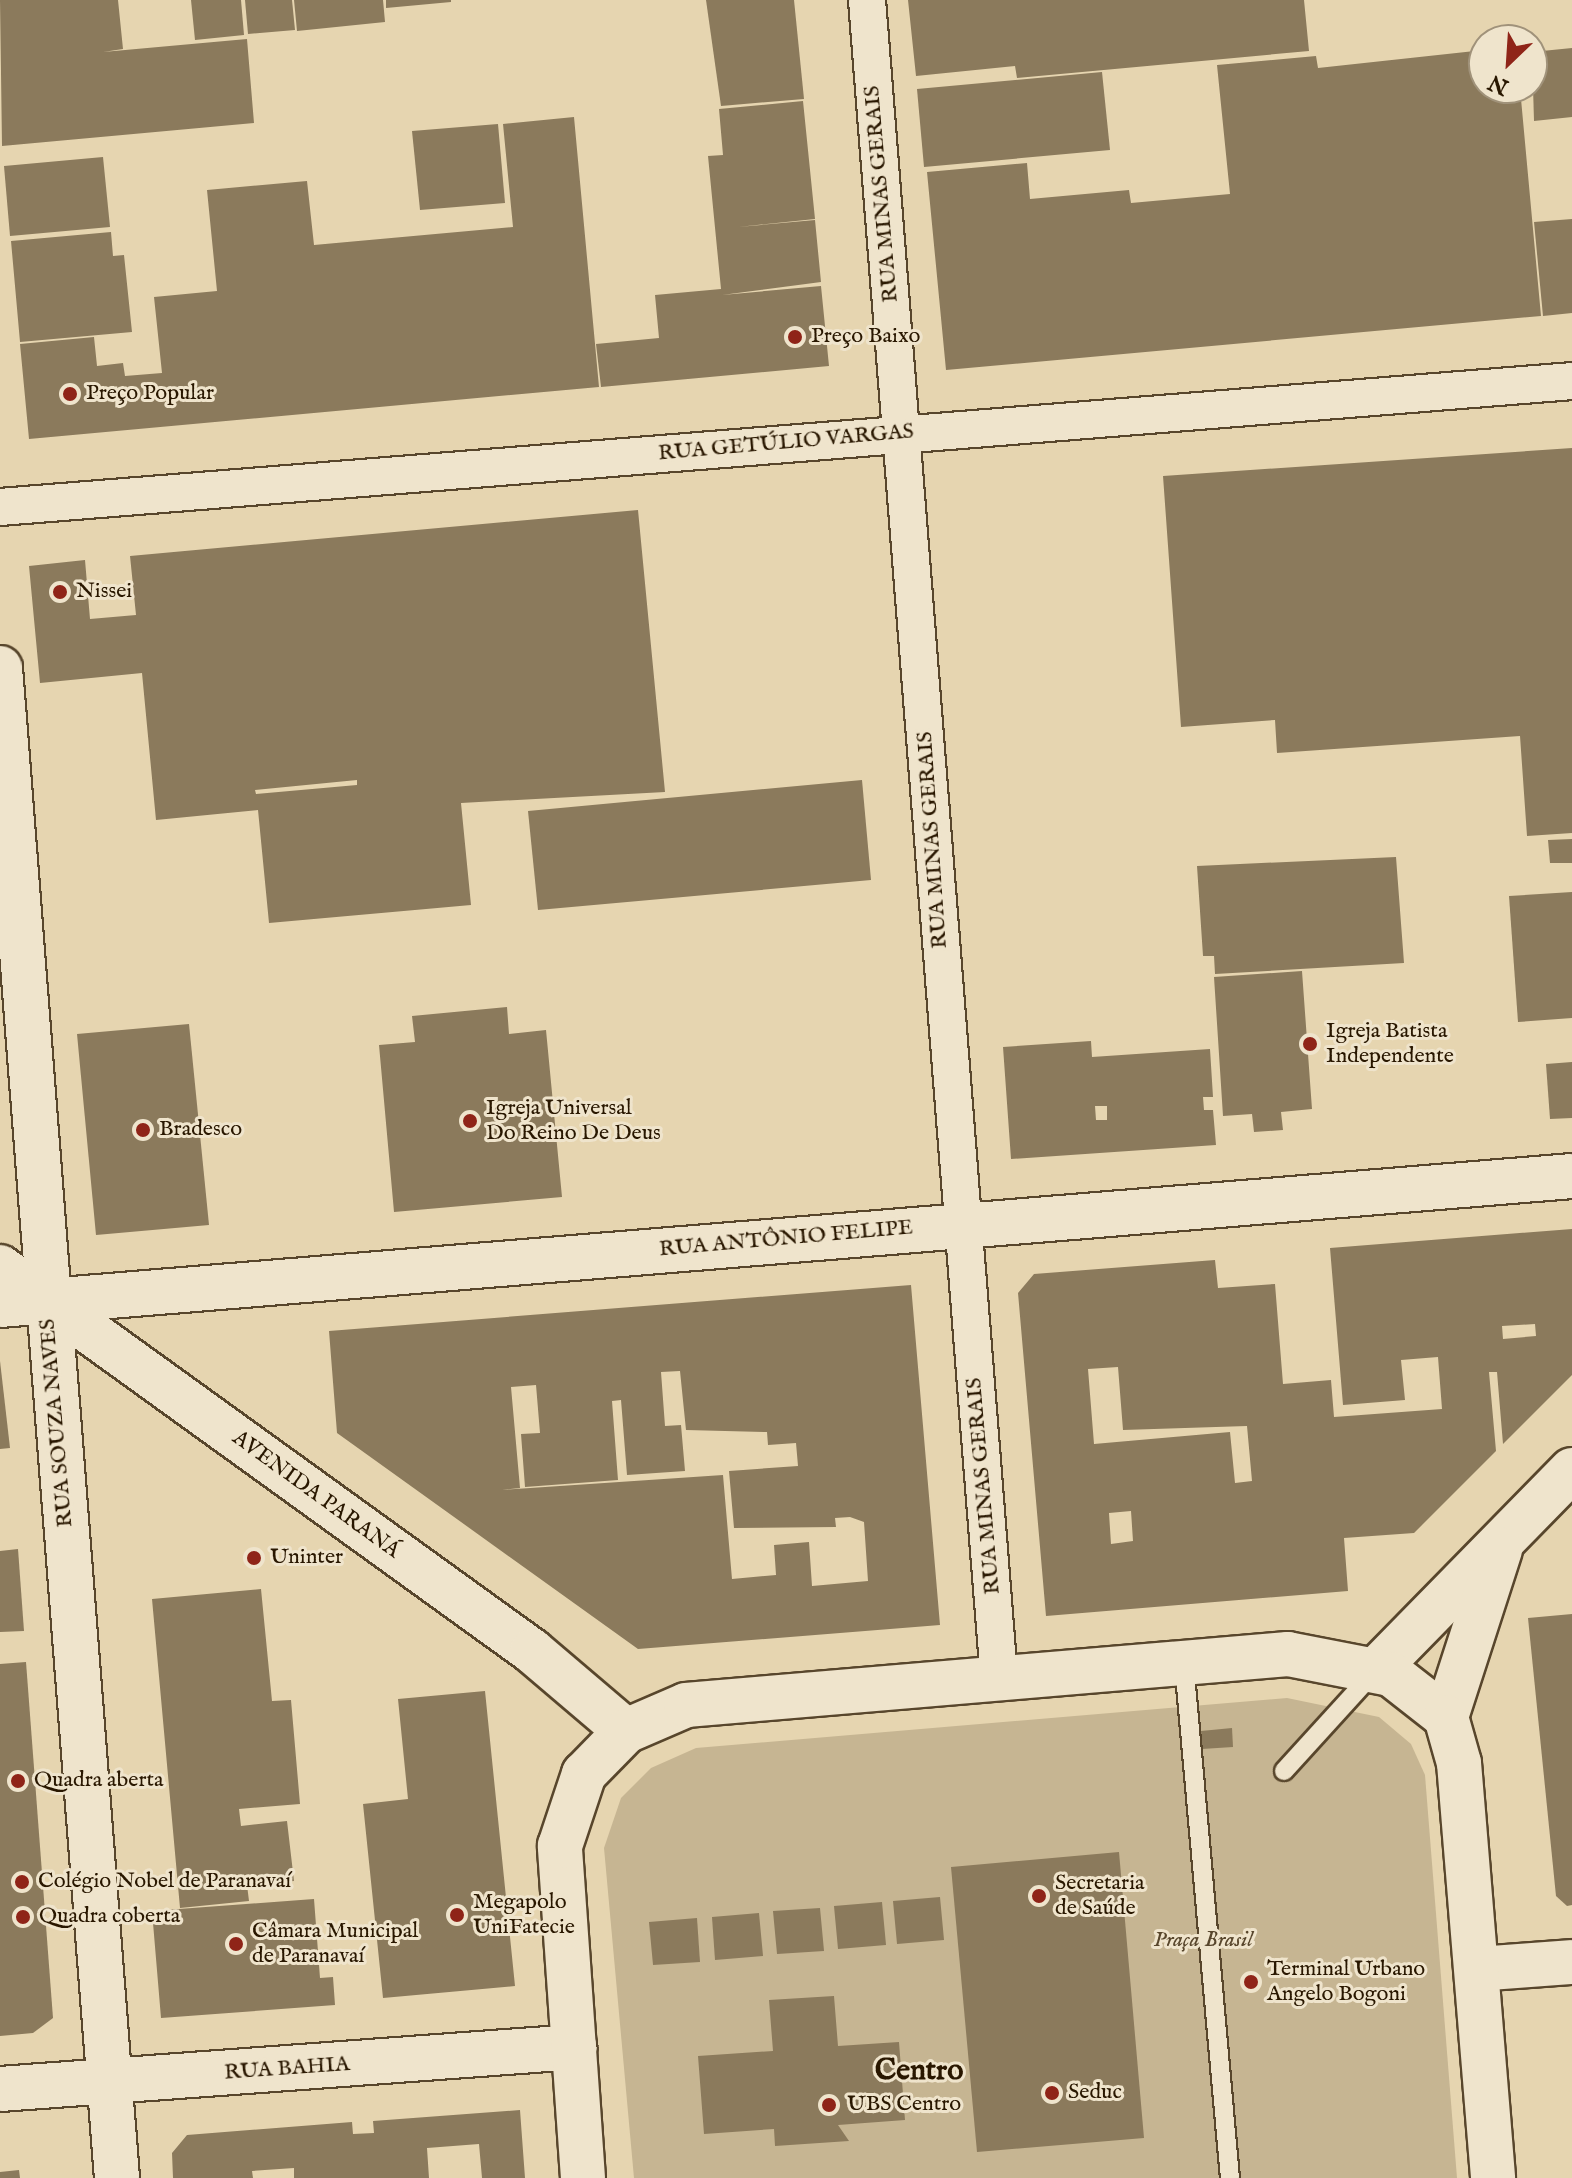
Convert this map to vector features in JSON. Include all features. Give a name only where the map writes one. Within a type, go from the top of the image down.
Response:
[{"type":"street","name":"RUA MINAS GERAIS","points":[[867,0],[999,1679]]},
{"type":"street","name":"RUA GETÚLIO VARGAS","points":[[0,507],[1572,381]]},
{"type":"street","name":"RUA SOUZA NAVES","points":[[0,668],[117,2178]]},
{"type":"street","name":"RUA ANTÔNIO FELIPE","points":[[0,1305],[1572,1176]]},
{"type":"street","name":"AVENIDA PARANÁ","points":[[0,1267],[532,1651],[626,1731]]},
{"type":"street","points":[[1376,1670],[1572,1470]]},
{"type":"street","points":[[1446,1717],[1502,1544]]},
{"type":"street","points":[[583,2178],[560,1846],[584,1774],[626,1731],[686,1705],[1288,1654],[1376,1670],[1402,1679],[1446,1717],[1459,1763],[1493,2178]]},
{"type":"street","points":[[1477,1969],[1572,1962]]},
{"type":"street","name":"RUA BAHIA","points":[[0,2089],[574,2047]]},
{"type":"lane","points":[[1184,1663],[1230,2178]]},
{"type":"lane","points":[[1284,1771],[1376,1670]]},
{"type":"green space","name":"Praça Brasil","points":[[1287,1698],[1379,1717],[1411,1744],[1425,1775],[1457,2178],[634,2178],[604,1848],[621,1798],[651,1768],[696,1748]]},
{"type":"building","points":[[0,0],[118,0],[123,49],[103,52],[247,39],[254,123],[2,146]]},
{"type":"building","points":[[191,0],[241,0],[244,35],[195,40]]},
{"type":"building","points":[[245,0],[292,0],[295,30],[248,34]]},
{"type":"building","points":[[294,0],[383,0],[385,22],[297,31]]},
{"type":"building","points":[[386,0],[451,0],[451,2],[386,8]]},
{"type":"building","points":[[706,0],[794,0],[804,99],[721,106]]},
{"type":"building","points":[[908,0],[1304,0],[1309,51],[1017,78],[1015,66],[916,76]]},
{"type":"building","points":[[1572,48],[1572,117],[1534,121],[1534,104],[1548,104],[1548,50]]},
{"type":"building","points":[[1468,52],[1468,104],[1521,104],[1541,316],[946,370],[927,172],[1027,163],[1030,199],[1129,190],[1131,203],[1230,194],[1217,65],[1316,56],[1318,68]]},
{"type":"building","points":[[1102,72],[1110,150],[924,167],[917,89]]},
{"type":"building","points":[[803,101],[815,219],[738,227],[815,220],[821,282],[722,295],[821,286],[829,366],[601,387],[596,344],[659,338],[655,295],[721,289],[708,156],[723,155],[719,109]]},
{"type":"building","points":[[574,117],[599,387],[29,439],[20,344],[94,337],[97,366],[123,363],[125,376],[162,373],[154,297],[217,291],[207,190],[307,181],[314,245],[513,227],[503,124]]},
{"type":"building","points":[[498,124],[505,203],[420,210],[412,131]]},
{"type":"building","points":[[103,157],[110,227],[10,236],[4,166]]},
{"type":"building","points":[[1572,219],[1572,313],[1543,316],[1534,222]]},
{"type":"building","points":[[111,232],[113,256],[124,255],[132,332],[20,342],[11,241]]},
{"type":"building","points":[[1572,448],[1572,833],[1527,836],[1520,736],[1277,753],[1275,720],[1181,727],[1163,476]]},
{"type":"building","points":[[638,510],[665,792],[461,803],[471,905],[269,923],[258,810],[156,820],[142,673],[40,683],[29,566],[85,560],[90,619],[136,615],[130,556]],"holes":[[[357,780],[357,785],[256,794],[255,790]]]},
{"type":"building","points":[[862,780],[871,880],[538,910],[528,811]]},
{"type":"building","points":[[1572,839],[1572,863],[1550,863],[1548,840]]},
{"type":"building","points":[[1396,857],[1404,963],[1215,974],[1214,956],[1203,956],[1197,866]]},
{"type":"building","points":[[1572,892],[1572,1018],[1518,1022],[1509,896]]},
{"type":"building","points":[[1302,971],[1312,1109],[1281,1112],[1283,1130],[1254,1132],[1252,1114],[1223,1116],[1214,977]]},
{"type":"building","name":"Igreja Universal Do Reino De Deus","points":[[507,1007],[509,1034],[546,1030],[562,1197],[394,1212],[379,1045],[415,1042],[412,1016]]},
{"type":"building","name":"Bradesco","points":[[189,1024],[209,1225],[96,1235],[77,1034]]},
{"type":"building","points":[[1091,1041],[1092,1057],[1210,1049],[1213,1097],[1203,1097],[1204,1110],[1213,1110],[1216,1145],[1011,1159],[1003,1047]],"holes":[[[1095,1106],[1107,1106],[1107,1120],[1096,1120]]]},
{"type":"building","points":[[1572,1062],[1572,1118],[1550,1119],[1546,1064]]},
{"type":"building","points":[[1572,1229],[1572,1375],[1503,1444],[1497,1372],[1489,1372],[1496,1451],[1414,1533],[1344,1538],[1348,1591],[1046,1616],[1018,1293],[1034,1274],[1215,1260],[1218,1288],[1275,1284],[1283,1384],[1331,1380],[1334,1417],[1442,1409],[1438,1357],[1401,1360],[1405,1400],[1343,1405],[1330,1248]],"holes":[[[1535,1324],[1536,1336],[1503,1339],[1502,1326]],[[1118,1367],[1123,1430],[1247,1426],[1252,1481],[1235,1483],[1230,1432],[1094,1444],[1088,1369]],[[1131,1511],[1133,1541],[1111,1544],[1109,1513]]]},
{"type":"building","points":[[911,1285],[940,1625],[638,1649],[337,1433],[329,1331]],"holes":[[[680,1371],[686,1430],[767,1432],[768,1445],[796,1443],[798,1466],[729,1471],[734,1528],[836,1527],[835,1518],[850,1517],[864,1522],[868,1581],[812,1586],[809,1542],[774,1545],[776,1575],[732,1579],[723,1475],[502,1490],[520,1488],[511,1387],[536,1385],[540,1433],[521,1434],[525,1487],[618,1480],[612,1401],[621,1400],[627,1475],[685,1471],[681,1425],[665,1426],[661,1372]]]},
{"type":"building","points":[[0,1361],[10,1448],[0,1449]]},
{"type":"building","points":[[18,1549],[24,1631],[0,1632],[0,1551]]},
{"type":"building","points":[[261,1589],[272,1701],[291,1700],[300,1804],[239,1809],[241,1826],[287,1821],[294,1881],[247,1885],[249,1901],[180,1908],[152,1599]]},
{"type":"building","points":[[1572,1614],[1572,1905],[1567,1906],[1556,1896],[1528,1618]]},
{"type":"building","name":"Colégio Nobel de Paranavaí","points":[[26,1662],[53,2018],[33,2033],[0,2036],[0,1664]]},
{"type":"building","points":[[485,1691],[515,1986],[383,1998],[363,1804],[408,1799],[398,1699]]},
{"type":"building","points":[[1232,1728],[1233,1747],[1202,1749],[1201,1731]]},
{"type":"building","points":[[1119,1852],[1144,2138],[977,2152],[951,1867]]},
{"type":"building","points":[[940,1897],[944,1940],[897,1944],[893,1901]]},
{"type":"building","name":"Câmara Municipal de Paranavaí","points":[[314,1899],[320,1978],[333,1977],[335,2005],[161,2018],[152,1911]]},
{"type":"building","points":[[882,1902],[886,1945],[838,1949],[834,1906]]},
{"type":"building","points":[[820,1908],[824,1951],[777,1954],[773,1911]]},
{"type":"building","points":[[759,1913],[763,1956],[715,1960],[712,1917]]},
{"type":"building","points":[[697,1918],[700,1962],[653,1965],[649,1922]]},
{"type":"building","points":[[834,1996],[838,2046],[899,2042],[905,2120],[838,2125],[849,2141],[775,2146],[774,2129],[704,2134],[698,2056],[773,2051],[769,2000]]},
{"type":"building","points":[[520,2110],[525,2178],[482,2178],[479,2144],[427,2148],[429,2178],[294,2178],[294,2168],[252,2171],[253,2178],[173,2178],[172,2153],[187,2135],[352,2122],[353,2134],[374,2133],[373,2121]]},
{"type":"building","points":[[19,2170],[20,2178],[0,2178],[0,2172]]},
{"type":"place","name":"Preço Baixo","points":[[795,337]]},
{"type":"place","name":"Preço Popular","points":[[70,394]]},
{"type":"place","name":"Nissei","points":[[60,592]]},
{"type":"place","name":"Igreja Batista Independente","points":[[1310,1044]]},
{"type":"place","name":"Igreja Universal Do Reino De Deus","points":[[470,1121]]},
{"type":"place","name":"Bradesco","points":[[143,1130]]},
{"type":"place","name":"Uninter","points":[[254,1558]]},
{"type":"place","name":"Quadra aberta","points":[[18,1781]]},
{"type":"place","name":"Colégio Nobel de Paranavaí","points":[[22,1882]]},
{"type":"place","name":"Secretaria de Saúde","points":[[1039,1896]]},
{"type":"place","name":"Megapolo UniFatecie","points":[[457,1915]]},
{"type":"place","name":"Quadra coberta","points":[[23,1917]]},
{"type":"place","name":"Câmara Municipal de Paranavaí","points":[[236,1944]]},
{"type":"place","name":"Terminal Urbano Angelo Bogoni","points":[[1251,1982]]},
{"type":"place","name":"Seduc","points":[[1052,2093]]},
{"type":"place","name":"UBS Centro","points":[[829,2105]]},
{"type":"district","name":"Centro","points":[[919,2071]]}]
